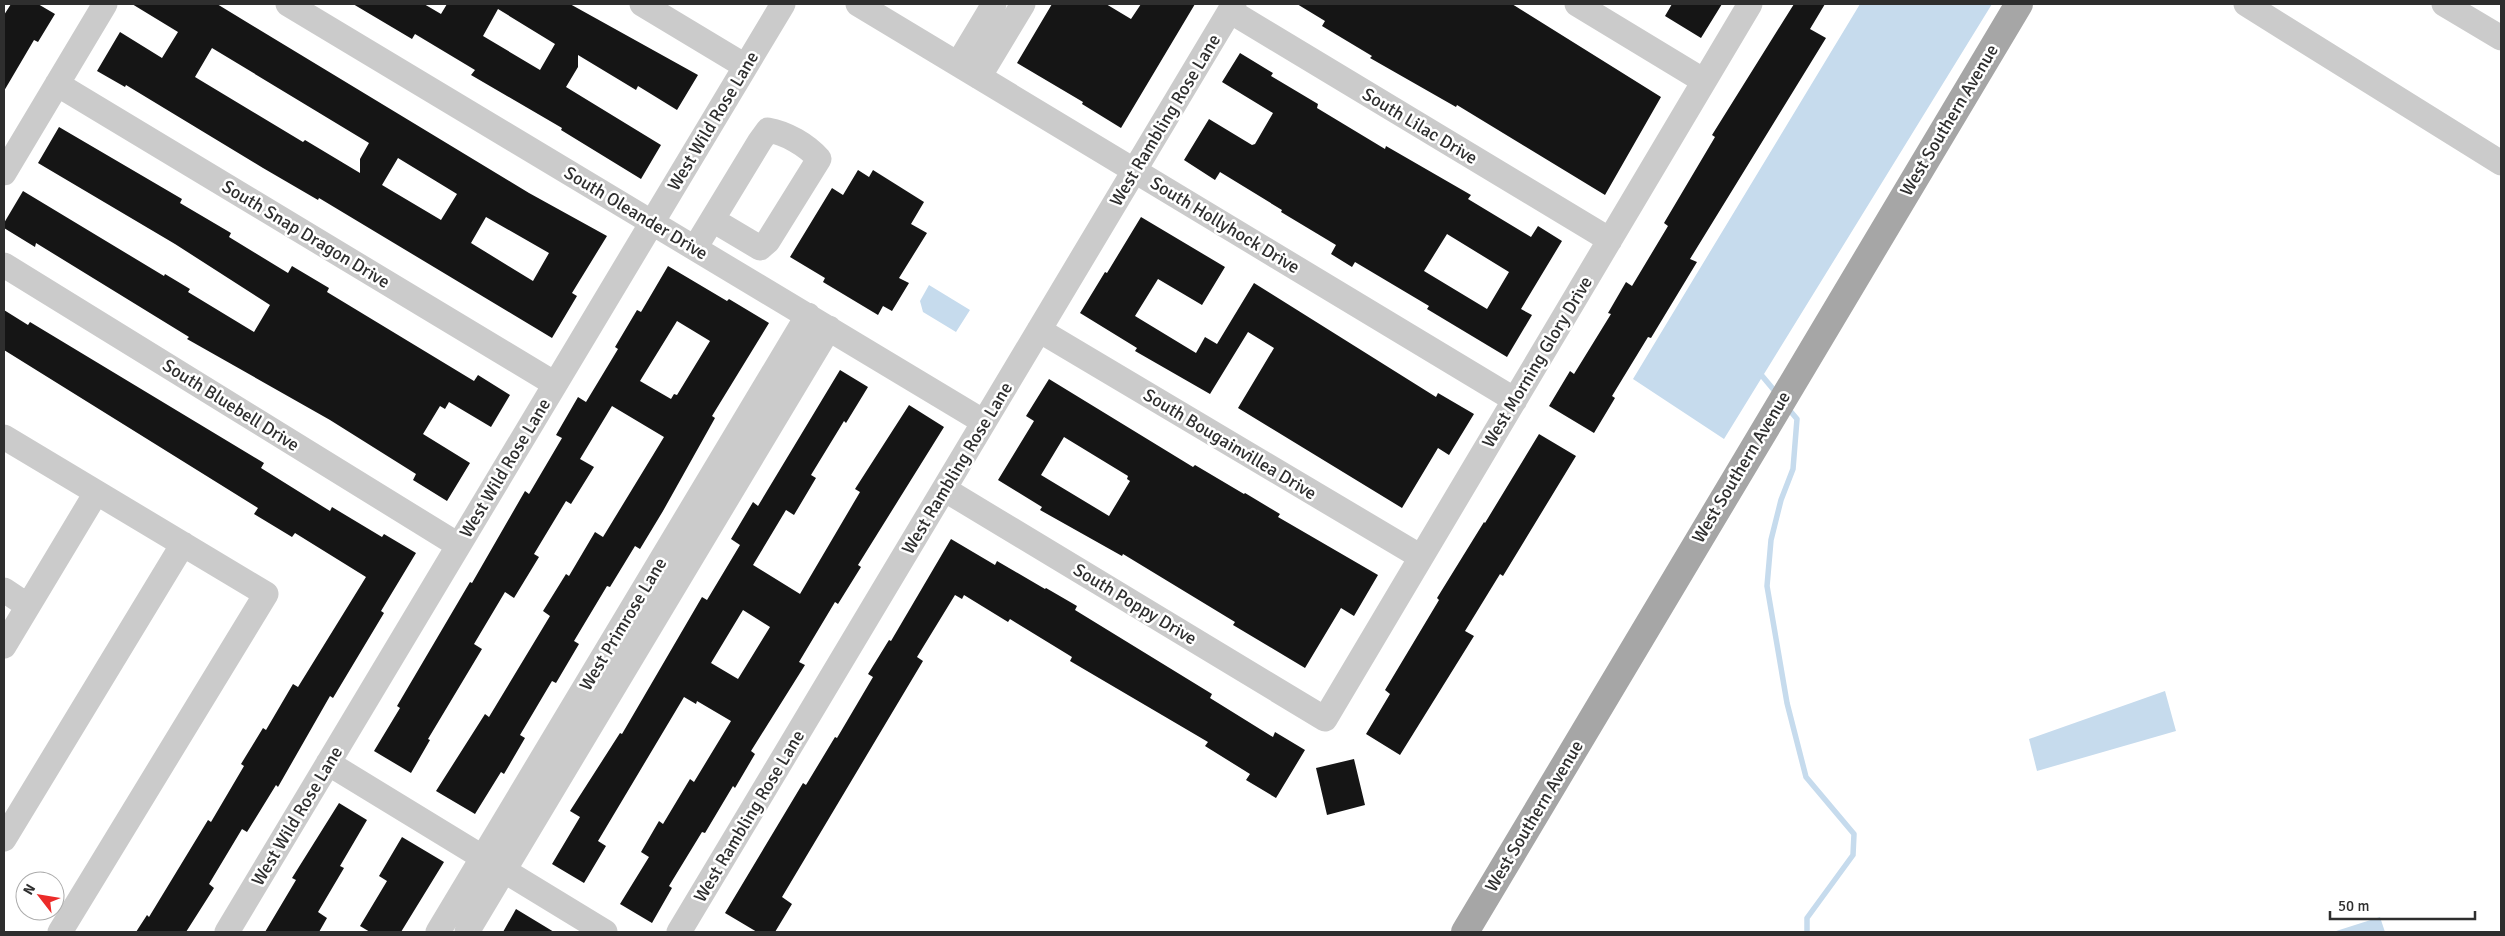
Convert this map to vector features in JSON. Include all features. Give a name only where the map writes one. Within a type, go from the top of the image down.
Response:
[{"type":"main road","name":"West Southern Avenue","points":[[1465,932],[2019,4]]},
{"type":"street","points":[[4,173],[105,4]]},
{"type":"street","name":"South Oleander Drive","points":[[288,4],[984,422]]},
{"type":"street","points":[[642,4],[745,66]]},
{"type":"street","name":"West Wild Rose Lane","points":[[227,932],[783,4]]},
{"type":"street","name":"South Hollyhock Drive","points":[[858,4],[1515,400]]},
{"type":"street","points":[[969,70],[994,4]]},
{"type":"street","points":[[969,70],[1023,4]]},
{"type":"street","points":[[1577,4],[1704,81]]},
{"type":"street","name":"West Morning Glory Drive","points":[[1325,719],[1750,4]]},
{"type":"street","points":[[2246,4],[2501,163]]},
{"type":"street","points":[[2444,4],[2501,38]]},
{"type":"street","name":"West Rambling Rose Lane","points":[[679,932],[1232,8]]},
{"type":"street","name":"South Lilac Drive","points":[[1232,8],[1610,240]]},
{"type":"street","name":"South Snap Dragon Drive","points":[[57,84],[555,384]]},
{"type":"street","points":[[696,248],[713,220],[768,130],[780,132],[812,151],[819,159],[768,241],[760,248],[713,220]]},
{"type":"street","name":"South Bluebell Drive","points":[[4,265],[458,545]]},
{"type":"street","name":"West Primrose Lane","points":[[438,932],[808,315]]},
{"type":"street","name":"West Primrose Lane","points":[[467,932],[829,328]]},
{"type":"street","name":"South Bougainvillea Drive","points":[[1039,330],[1421,558]]},
{"type":"street","points":[[7,446],[96,493],[266,594],[60,932]]},
{"type":"street","name":"South Poppy Drive","points":[[944,489],[1325,719]]},
{"type":"street","points":[[4,646],[96,493]]},
{"type":"street","points":[[692,507],[714,521]]},
{"type":"street","points":[[4,839],[183,544]]},
{"type":"street","points":[[4,590],[28,606]]},
{"type":"street","points":[[597,666],[619,678]]},
{"type":"street","points":[[328,763],[483,856],[604,932]]},
{"type":"water","points":[[1860,4],[1992,4],[1724,439],[1633,379]]},
{"type":"water","points":[[929,285],[970,310],[956,332],[923,312],[920,301]]},
{"type":"water","points":[[2165,691],[2176,731],[2037,771],[2029,739]]},
{"type":"water","points":[[2380,917],[2385,932],[2333,932]]},
{"type":"building","points":[[11,4],[38,4],[55,14],[38,42],[34,40],[4,91],[4,15]]},
{"type":"building","points":[[132,4],[217,4],[529,193],[607,236],[572,293],[577,296],[552,338],[319,198],[318,200],[263,168],[126,85],[125,87],[97,71],[120,32],[162,58],[178,32]],"holes":[[[212,48],[369,143],[360,159],[360,173],[305,140],[303,142],[195,77]],[[398,158],[457,194],[441,220],[382,185]],[[486,217],[549,253],[533,281],[471,243]]]},
{"type":"building","points":[[353,4],[424,4],[441,14],[447,4],[570,4],[698,75],[677,110],[638,86],[636,90],[578,55],[578,67],[566,87],[661,145],[641,179],[561,130],[562,128],[471,75],[475,70],[415,34],[412,39]],"holes":[[[498,9],[555,44],[540,70],[483,36]]]},
{"type":"building","points":[[1052,4],[1106,4],[1131,19],[1141,4],[1195,4],[1121,128],[1082,104],[1083,102],[1017,63]]},
{"type":"building","points":[[1297,4],[1512,4],[1661,97],[1605,195],[1457,105],[1456,107],[1370,58],[1372,56],[1322,26],[1325,21]]},
{"type":"building","points":[[1672,4],[1722,4],[1701,38],[1665,16]]},
{"type":"building","points":[[1794,4],[1825,4],[1810,29],[1826,38],[1690,259],[1697,262],[1651,338],[1648,337],[1612,396],[1615,398],[1594,433],[1549,406],[1570,371],[1574,374],[1611,314],[1608,313],[1626,282],[1632,286],[1668,226],[1664,223],[1715,137],[1712,135]]},
{"type":"building","points":[[1240,53],[1273,73],[1271,76],[1318,104],[1317,108],[1385,149],[1386,146],[1471,195],[1468,199],[1531,237],[1538,226],[1562,241],[1521,309],[1532,315],[1507,357],[1427,309],[1429,306],[1355,262],[1352,267],[1331,254],[1336,245],[1220,172],[1215,180],[1184,160],[1209,119],[1252,145],[1255,144],[1273,113],[1222,82]],"holes":[[[1447,234],[1509,272],[1487,309],[1424,271]]]},
{"type":"building","points":[[59,127],[182,199],[180,203],[231,233],[229,237],[288,273],[292,266],[329,288],[327,292],[474,381],[478,375],[510,395],[491,427],[449,402],[445,409],[440,406],[423,434],[470,463],[447,501],[413,480],[416,474],[330,420],[187,339],[189,337],[36,243],[35,247],[4,228],[4,223],[23,191],[164,276],[165,274],[190,289],[188,292],[254,332],[270,305],[175,244],[38,163]]},
{"type":"building","points":[[858,170],[869,177],[873,170],[924,202],[911,224],[927,233],[899,278],[909,283],[892,311],[883,306],[878,315],[823,282],[825,278],[790,257],[832,188],[843,195]]},
{"type":"building","points":[[1141,217],[1225,267],[1202,305],[1158,279],[1135,316],[1196,353],[1205,337],[1217,344],[1254,283],[1436,397],[1438,393],[1474,414],[1449,455],[1438,448],[1402,508],[1238,408],[1274,348],[1248,332],[1210,394],[1135,351],[1137,348],[1080,313]]},
{"type":"building","points":[[668,266],[769,323],[712,416],[715,418],[663,511],[640,549],[635,546],[610,587],[607,586],[574,641],[579,644],[556,683],[552,681],[520,735],[525,738],[504,774],[501,772],[475,814],[436,791],[485,714],[489,717],[550,616],[543,611],[566,574],[569,576],[595,532],[603,537],[664,437],[612,406],[580,459],[594,467],[571,504],[566,501],[534,554],[539,557],[514,598],[505,592],[474,644],[482,649],[428,739],[430,740],[411,773],[374,751],[400,708],[397,706],[470,582],[472,583],[525,491],[529,494],[562,438],[556,435],[578,397],[586,402],[618,349],[615,347],[637,310],[641,312]],"holes":[[[677,321],[710,341],[677,395],[674,394],[671,399],[640,381]]]},
{"type":"building","points":[[4,310],[28,325],[30,322],[264,463],[261,468],[330,511],[332,507],[382,537],[384,534],[416,553],[381,611],[384,613],[333,698],[330,696],[278,787],[276,785],[247,832],[242,829],[209,884],[214,888],[186,932],[136,932],[147,915],[149,917],[208,820],[211,822],[244,766],[241,764],[263,728],[266,730],[293,684],[298,687],[366,577],[295,533],[292,537],[254,514],[258,508],[4,350]]},
{"type":"building","points":[[840,370],[868,387],[846,423],[844,421],[811,475],[816,478],[794,515],[786,510],[753,565],[800,594],[860,492],[855,489],[909,405],[944,427],[858,565],[861,567],[838,604],[835,602],[799,662],[805,665],[751,751],[755,754],[705,833],[702,832],[669,886],[672,888],[652,923],[620,904],[649,857],[641,852],[659,821],[663,824],[690,779],[694,782],[731,721],[697,701],[696,704],[684,697],[598,841],[606,846],[584,883],[552,864],[580,817],[570,811],[620,733],[622,734],[702,597],[707,600],[740,545],[731,539],[753,502],[758,506]],"holes":[[[743,610],[770,627],[738,679],[711,663]]]},
{"type":"building","points":[[1049,379],[1193,467],[1195,465],[1245,493],[1280,514],[1278,517],[1378,575],[1354,616],[1341,608],[1305,668],[1233,625],[1235,622],[1123,554],[1122,556],[1040,510],[1042,507],[998,480],[1034,421],[1026,416]],"holes":[[[1064,437],[1128,476],[1127,479],[1130,481],[1109,516],[1041,475]]]},
{"type":"building","points":[[1539,434],[1576,456],[1503,576],[1500,574],[1465,631],[1474,636],[1400,755],[1366,734],[1390,694],[1385,690],[1439,600],[1437,598]]},
{"type":"building","points":[[951,539],[995,565],[997,561],[1077,606],[1075,610],[1212,694],[1210,698],[1273,737],[1275,732],[1305,750],[1276,798],[1246,780],[1250,774],[1205,746],[1208,742],[1070,661],[1072,657],[1010,619],[1008,622],[964,595],[962,599],[955,595],[917,657],[923,661],[782,897],[792,904],[775,932],[757,932],[725,913],[803,783],[806,785],[835,737],[837,738],[873,677],[868,674],[889,640],[891,641]]},
{"type":"building","points":[[1354,759],[1365,805],[1327,815],[1316,768]]},
{"type":"building","points":[[339,803],[367,820],[340,866],[344,868],[318,912],[327,918],[319,932],[265,932],[296,880],[292,878]]},
{"type":"building","points":[[402,837],[444,862],[401,932],[370,932],[360,926],[387,881],[379,876]]},
{"type":"building","points":[[516,909],[554,932],[503,932]]},
{"type":"waterway","points":[[1758,371],[1778,395]]},
{"type":"waterway","points":[[1786,406],[1797,419],[1793,469],[1781,500],[1771,540],[1767,586],[1787,703],[1806,777],[1854,834],[1853,855],[1807,918],[1807,932]]}]
